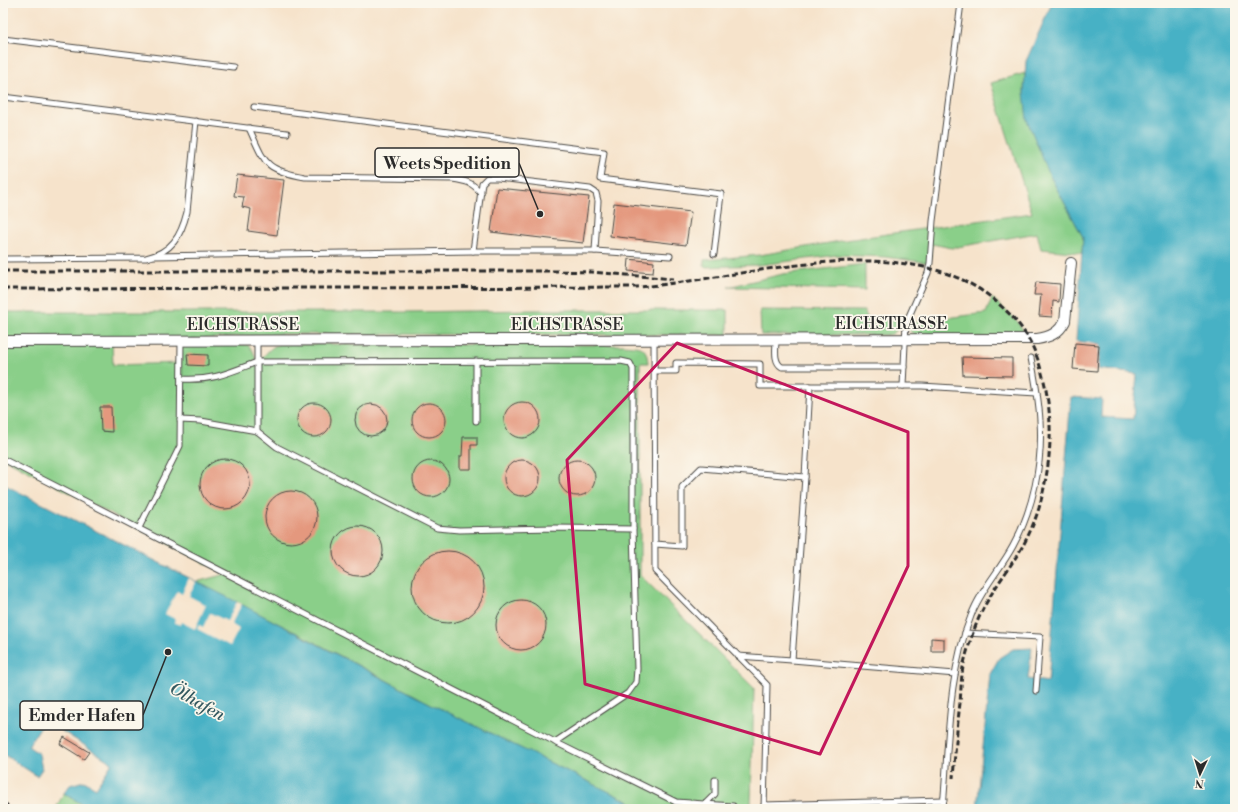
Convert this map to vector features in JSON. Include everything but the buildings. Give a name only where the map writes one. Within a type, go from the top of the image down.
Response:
[{"type":"street","name":"EICHSTRASSE","points":[[3,341],[1037,339],[1052,336],[1065,321],[1071,263]]},
{"type":"lane","points":[[903,386],[906,323],[928,273],[930,263],[933,221],[961,3]]},
{"type":"lane","points":[[3,39],[233,67]]},
{"type":"lane","points":[[3,97],[287,133]]},
{"type":"lane","points":[[254,107],[604,152],[600,179],[721,194],[714,254]]},
{"type":"lane","points":[[3,259],[146,258],[162,252],[174,242],[185,222],[196,122]]},
{"type":"lane","points":[[249,128],[264,160],[273,169],[288,174],[305,177],[452,179],[466,181],[475,186],[481,193]]},
{"type":"lane","points":[[473,252],[482,183],[487,178],[590,189],[596,193],[598,201],[595,251]]},
{"type":"lane","points":[[154,256],[595,251],[670,256]]},
{"type":"lane","points":[[138,528],[180,446],[181,340]]},
{"type":"lane","points":[[257,340],[257,431]]},
{"type":"lane","points":[[654,340],[655,571],[767,685],[764,807],[944,800]]},
{"type":"lane","points":[[776,340],[776,360],[778,365],[782,367],[904,367]]},
{"type":"lane","points":[[943,807],[955,674],[959,652],[971,615],[982,594],[1013,546],[1024,522],[1037,473],[1040,449],[1040,421],[1032,358]]},
{"type":"lane","points":[[476,361],[476,421]]},
{"type":"lane","points":[[181,379],[197,380],[219,377],[257,362],[621,361],[630,363],[633,369],[634,382],[633,529],[637,669],[636,682],[628,693],[555,742]]},
{"type":"lane","points":[[654,371],[676,371],[676,364],[760,364],[760,386],[922,386],[1037,393]]},
{"type":"lane","points":[[792,660],[810,386]]},
{"type":"lane","points":[[180,420],[201,421],[257,431],[277,447],[437,528],[459,530],[555,528],[633,529]]},
{"type":"lane","points":[[3,459],[555,742],[676,802],[733,806]]},
{"type":"lane","points":[[654,544],[682,546],[682,487],[701,468],[805,477]]},
{"type":"lane","points":[[965,633],[1040,637],[1036,691]]},
{"type":"lane","points":[[738,656],[955,674]]},
{"type":"lane","points":[[705,804],[715,794],[715,780]]},
{"type":"highlighted area","points":[[677,343],[908,432],[908,566],[820,754],[585,684],[567,460]]},
{"type":"green space","points":[[1025,73],[1024,92],[1050,176],[1083,237],[1082,253],[1041,249],[1037,233],[952,248],[932,244],[930,263],[885,257],[838,255],[759,265],[704,267],[704,260],[760,255],[846,240],[1032,213],[991,83]]},
{"type":"green space","points":[[865,264],[865,290],[728,287],[783,274]]},
{"type":"green space","points":[[992,298],[1017,321],[1029,339],[914,335],[910,331],[910,323],[906,323],[986,313]]},
{"type":"green space","points":[[534,310],[728,310],[728,335],[279,334],[185,340],[248,345],[253,351],[257,362],[272,348],[279,344],[624,345],[644,349],[648,363],[640,363],[640,575],[754,688],[752,809],[644,809],[433,705],[303,636],[196,582],[226,574],[3,458],[3,382],[5,382],[5,341],[3,341],[3,312],[405,312]],"holes":[[[112,341],[181,341],[181,363],[113,365]]]},
{"type":"green space","points":[[760,310],[864,311],[868,319],[895,318],[898,324],[898,329],[892,334],[887,335],[761,335]]},
{"type":"green space","points":[[64,793],[90,809],[63,809],[57,806]]},
{"type":"water","points":[[1052,3],[1235,3],[1235,809],[977,809],[990,674],[999,658],[1013,649],[1032,648],[1028,679],[1048,682],[1071,397],[1102,399],[1101,417],[1133,419],[1137,374],[1098,369],[1101,344],[1076,341],[1083,237],[1050,176],[1027,120],[1024,92],[1026,61]]},
{"type":"water","name":"Ölhafen","points":[[3,484],[237,602],[433,705],[644,809],[90,809],[64,793],[70,785],[84,781],[96,788],[112,763],[45,720],[28,746],[39,754],[42,769],[37,776],[3,754]]},
{"type":"pier","points":[[189,578],[196,582],[189,596],[206,605],[195,629],[181,622],[180,625],[174,622],[175,619],[165,614],[177,591],[182,594]]},
{"type":"pier","points":[[237,602],[242,604],[231,624],[239,629],[230,646],[197,629],[199,625],[203,627],[210,613],[227,621]]},
{"type":"railway","points":[[3,289],[637,287],[826,262],[875,261],[922,267],[964,281],[1001,306],[1019,324],[1028,337],[1038,360],[1043,379],[1047,397],[1050,434],[1044,489],[1034,522],[1022,548],[983,609],[967,652],[963,667],[953,778]]},
{"type":"railway","points":[[3,271],[556,271],[592,272],[673,279]]},
{"type":"railway","points":[[3,802],[12,809]]},
{"type":"place","name":"Weets Spedition","points":[[540,214]]},
{"type":"place","name":"Emder Hafen","points":[[168,652]]}]
